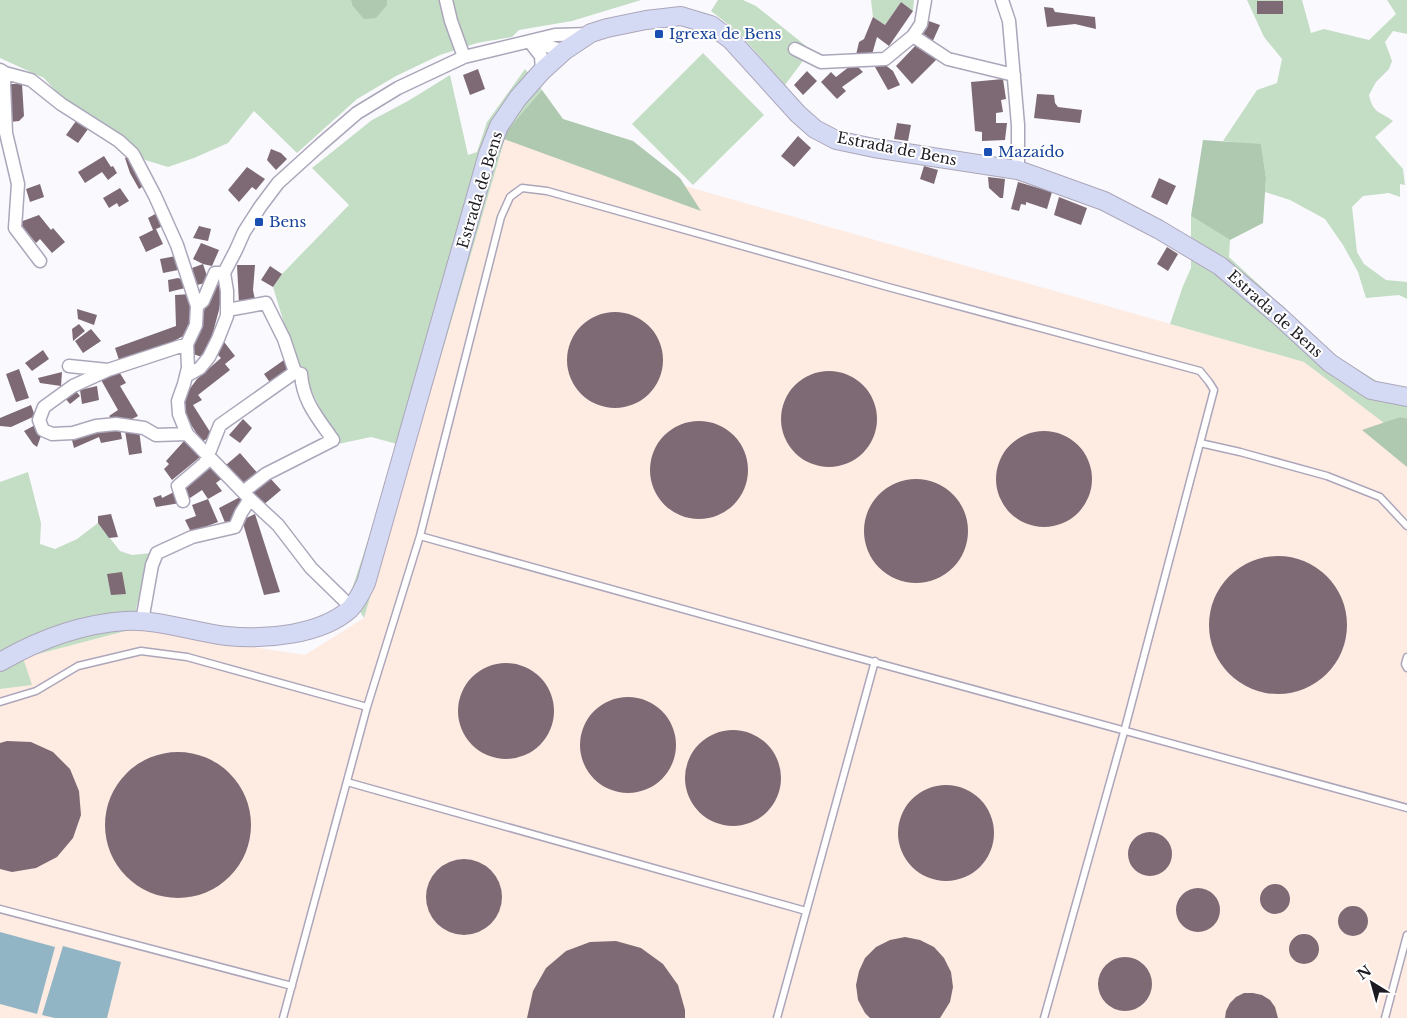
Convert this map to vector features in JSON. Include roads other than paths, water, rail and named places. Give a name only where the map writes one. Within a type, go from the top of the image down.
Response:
[{"type":"street","points":[[446,0],[451,21],[464,56]]},
{"type":"street","points":[[795,49],[821,62],[885,59],[913,36],[921,24],[925,0]]},
{"type":"street","points":[[1002,0],[1009,21],[1018,125],[1018,170]]},
{"type":"street","name":"Estrada de Bens","points":[[0,662],[22,649],[65,632],[102,624],[142,621],[228,636],[260,637],[290,634],[318,627],[352,608],[366,583],[488,154],[499,126],[518,98],[564,51],[591,34],[646,20],[681,16],[711,25],[731,40],[798,114],[815,129],[836,140],[911,154],[1018,170],[1104,200],[1220,266],[1330,363],[1371,390],[1407,397]]},
{"type":"street","points":[[186,376],[200,368],[209,357],[218,340],[227,316],[227,291],[224,273],[244,232],[260,207],[278,183],[357,113],[398,88],[464,56],[555,35],[591,34]]},
{"type":"street","points":[[555,35],[561,41],[564,51]]},
{"type":"street","points":[[913,36],[948,59],[1014,75]]},
{"type":"street","points":[[530,42],[564,51]]},
{"type":"street","points":[[530,42],[541,56],[542,72]]},
{"type":"street","points":[[40,261],[15,228],[18,184],[6,133],[3,72],[31,80],[67,109],[112,136],[133,154],[155,196],[177,245],[197,306],[196,325],[187,344],[188,368],[178,400],[179,414],[187,434],[278,526],[311,568],[352,608]]},
{"type":"street","points":[[197,306],[203,301],[215,273],[224,273]]},
{"type":"street","points":[[142,621],[152,565],[157,553],[192,537],[235,527],[247,496],[266,474],[333,440],[309,406],[302,386],[301,374],[296,372],[284,339],[266,303],[227,310]]},
{"type":"street","points":[[187,344],[108,370],[74,386],[44,406],[39,420],[43,430],[52,434],[73,433],[96,426],[116,424],[144,428],[156,435],[187,434]]},
{"type":"street","points":[[69,366],[108,370]]},
{"type":"street","points":[[183,501],[178,486],[205,463],[220,426],[296,372]]},
{"type":"lane","points":[[283,1018],[367,707],[420,536],[501,217],[510,197],[522,188],[547,191],[888,287],[1200,371],[1209,382],[1214,390],[1124,732],[1044,1018]]},
{"type":"lane","points":[[1200,443],[1327,476],[1380,497],[1407,526]]},
{"type":"lane","points":[[420,536],[875,661],[1124,732],[1407,808]]},
{"type":"lane","points":[[0,702],[36,691],[78,666],[141,651],[187,657],[367,707]]},
{"type":"lane","points":[[1407,657],[1405,664],[1407,668]]},
{"type":"lane","points":[[777,1018],[875,661]]},
{"type":"lane","points":[[347,782],[806,911]]},
{"type":"lane","points":[[0,909],[292,986]]},
{"type":"lane","points":[[1385,1018],[1407,935]]},
{"type":"water","points":[[0,932],[55,947],[37,1014],[0,1004]]},
{"type":"water","points":[[63,946],[121,962],[107,1018],[55,1018],[42,1015]]},
{"type":"place","name":"Igrexa de Bens","points":[[659,34]]},
{"type":"place","name":"Mazaído","points":[[988,152]]},
{"type":"place","name":"Bens","points":[[259,222]]}]
